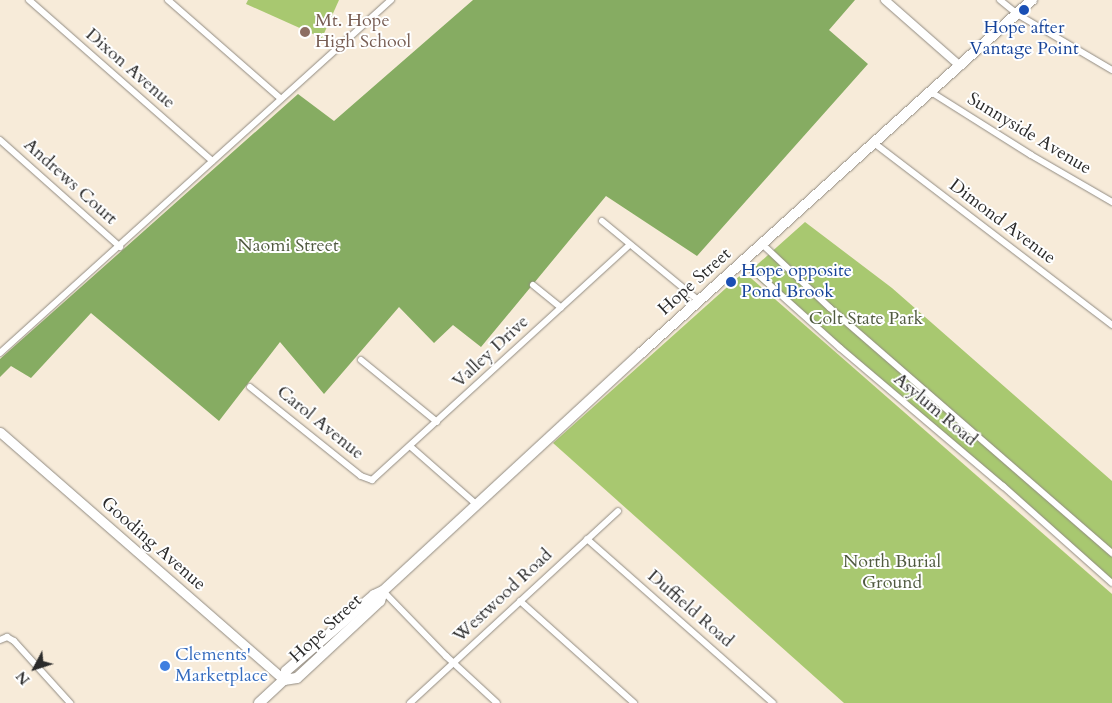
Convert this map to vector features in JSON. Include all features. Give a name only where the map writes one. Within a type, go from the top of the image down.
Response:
[{"type":"main road","name":"Hope Street","points":[[260,703],[284,680],[297,678],[380,600],[383,591],[743,260],[1032,0]]},
{"type":"main road","name":"Gooding Avenue","points":[[0,432],[284,680]]},
{"type":"street","name":"Dixon Avenue","points":[[29,0],[212,161]]},
{"type":"street","points":[[168,0],[281,99]]},
{"type":"street","points":[[0,353],[120,247],[212,161],[391,0]]},
{"type":"street","points":[[886,0],[960,66]]},
{"type":"street","points":[[1000,0],[1017,14],[1112,70]]},
{"type":"street","name":"Sunnyside Avenue","points":[[931,92],[1031,155],[1112,202]]},
{"type":"street","name":"Andrews Court","points":[[0,140],[120,247]]},
{"type":"street","name":"Dimond Avenue","points":[[874,143],[1112,324]]},
{"type":"street","points":[[602,221],[699,302]]},
{"type":"street","name":"Asylum Road","points":[[762,244],[837,315],[1112,553]]},
{"type":"street","name":"Valley Drive","points":[[372,480],[411,447],[629,245]]},
{"type":"street","name":"Asylum Road","points":[[743,260],[840,348],[1111,580]]},
{"type":"street","points":[[533,285],[561,308]]},
{"type":"street","points":[[361,360],[437,422]]},
{"type":"street","name":"Carol Avenue","points":[[250,386],[361,476],[372,480]]},
{"type":"street","points":[[411,447],[477,505]]},
{"type":"street","name":"Westwood Road","points":[[410,703],[586,538],[618,511]]},
{"type":"street","name":"Duffield Road","points":[[586,538],[773,703]]},
{"type":"street","points":[[383,591],[454,663],[497,703]]},
{"type":"street","points":[[520,601],[634,703]]},
{"type":"street","points":[[2,639],[14,641],[70,703]]},
{"type":"green space","points":[[248,0],[339,0],[322,38],[246,4]]},
{"type":"green space","name":"Naomi Street","points":[[473,0],[855,0],[829,30],[868,64],[697,256],[606,196],[481,347],[453,325],[434,343],[399,307],[324,394],[280,342],[219,421],[91,313],[31,378],[11,366],[0,377],[0,359],[298,94],[334,121]]},
{"type":"green space","name":"Colt State Park","points":[[805,222],[892,288],[1112,481],[1112,585],[1003,486],[749,272]]},
{"type":"green space","name":"North Burial Ground","points":[[744,272],[1112,594],[1112,703],[844,703],[553,443]]},
{"type":"place","name":"Hope after Vantage Point","points":[[1024,10]]},
{"type":"place","name":"Mt. Hope High School","points":[[305,32]]},
{"type":"place","name":"Hope opposite Pond Brook","points":[[731,282]]},
{"type":"place","name":"Clements' Marketplace","points":[[165,666]]}]
